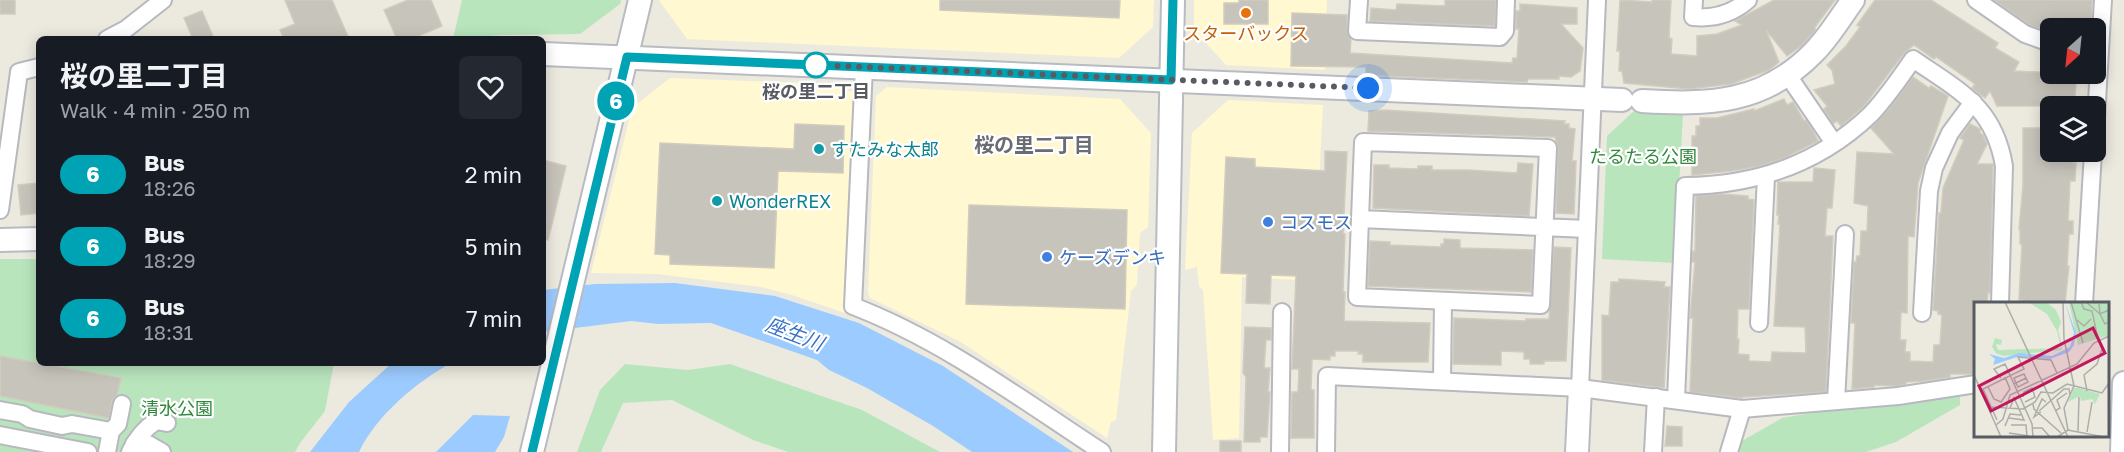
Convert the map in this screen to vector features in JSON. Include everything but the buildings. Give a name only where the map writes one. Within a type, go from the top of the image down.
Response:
[{"type":"street","points":[[113,36],[126,29],[163,0]]},
{"type":"street","points":[[532,452],[640,0]]},
{"type":"street","points":[[1164,452],[1173,0]]},
{"type":"street","points":[[1359,0],[1357,31],[1500,37],[1505,31],[1506,0]]},
{"type":"street","points":[[1577,452],[1597,0]]},
{"type":"street","points":[[1694,0],[1693,17],[1703,18],[1729,13],[1748,0]]},
{"type":"street","points":[[546,54],[1701,103],[1735,98],[1770,84],[1787,74],[1824,41],[1852,0]]},
{"type":"street","points":[[1976,0],[2025,34],[2040,39]]},
{"type":"street","points":[[2101,18],[2103,0]]},
{"type":"street","points":[[1676,399],[1685,186],[1723,184],[1766,176],[1788,169],[1815,155],[1834,143],[1871,113],[1887,96],[1913,59],[1972,102],[1984,114],[2001,147],[2004,166],[2000,302]]},
{"type":"street","points":[[864,67],[853,306],[891,322],[953,355],[1102,452]]},
{"type":"street","points":[[0,210],[19,72],[36,68]]},
{"type":"street","points":[[1787,74],[1834,143]]},
{"type":"street","points":[[1922,313],[1929,191],[1934,168],[1950,133],[1972,102]]},
{"type":"street","points":[[1363,142],[1548,148],[1541,305],[1357,297],[1360,219],[1363,142]]},
{"type":"street","points":[[2084,302],[2092,162]]},
{"type":"street","points":[[1759,323],[1766,176]]},
{"type":"street","points":[[1360,219],[1587,229]]},
{"type":"street","points":[[1836,401],[1845,234]]},
{"type":"street","points":[[0,240],[36,239]]},
{"type":"street","points":[[1442,381],[1443,301]]},
{"type":"street","points":[[1280,452],[1282,312]]},
{"type":"street","points":[[1326,452],[1328,376],[1580,388],[1742,409],[1898,396],[1974,384]]},
{"type":"street","points":[[2122,452],[2124,383]]},
{"type":"street","points":[[1653,452],[1656,397]]},
{"type":"street","points":[[107,452],[111,431],[118,424],[122,404]]},
{"type":"street","points":[[1729,452],[1742,409]]},
{"type":"street","points":[[0,410],[62,426],[72,424],[111,431]]},
{"type":"street","points":[[132,448],[156,421],[166,423]]},
{"type":"street","points":[[44,443],[47,423]]},
{"type":"street","points":[[0,435],[88,452]]},
{"type":"street","points":[[132,448],[148,444],[162,452]]},
{"type":"shaded area","points":[[659,0],[1154,0],[1153,27],[1119,58],[687,39]]},
{"type":"shaded area","points":[[1194,0],[1327,0],[1325,70],[1226,65],[1194,30]]},
{"type":"shaded area","points":[[670,78],[837,84],[854,93],[845,313],[761,287],[657,274],[591,273],[632,108]]},
{"type":"shaded area","points":[[887,87],[1120,99],[1151,133],[1148,227],[1140,233],[1137,285],[1131,291],[1116,420],[1111,422],[1107,438],[959,341],[870,298],[868,293],[876,96]]},
{"type":"shaded area","points":[[1228,100],[1323,105],[1314,281],[1242,277],[1239,438],[1213,440],[1203,290],[1199,286],[1197,267],[1185,270],[1192,133]]},
{"type":"green space","points":[[462,0],[621,0],[620,4],[580,34],[454,36]]},
{"type":"green space","name":"たるたる公園","points":[[1634,111],[1683,114],[1675,263],[1602,259],[1607,136]]},
{"type":"green space","name":"清水公園","points":[[0,259],[36,259],[36,366],[333,366],[325,411],[295,452],[0,452]]},
{"type":"green space","points":[[625,364],[688,370],[730,364],[862,410],[940,452],[788,452],[753,440],[672,400],[623,403],[601,452],[577,452],[600,390]]},
{"type":"green space","points":[[1960,393],[1960,405],[1896,442],[1866,452],[1740,452],[1740,442],[1782,418],[1853,406]]},
{"type":"water","name":"座生川","points":[[675,283],[775,296],[859,323],[943,366],[1073,452],[972,452],[933,426],[867,388],[829,370],[817,360],[711,323],[658,324],[631,321],[546,332],[546,290],[595,284]]},
{"type":"water","points":[[389,366],[446,366],[398,401],[376,425],[359,452],[310,452],[349,402]]},
{"type":"water","points":[[473,415],[510,416],[504,437],[495,452],[436,452]]},
{"type":"bus line","name":"6","points":[[532,452],[627,57],[1171,80],[1173,0]]},
{"type":"place","name":"スターバックス","points":[[1246,13]]},
{"type":"place","name":"桜の里二丁目","points":[[816,65]]},
{"type":"place","name":"すたみな太郎","points":[[819,149]]},
{"type":"place","name":"WonderREX","points":[[717,201]]},
{"type":"place","name":"コスモス","points":[[1268,222]]},
{"type":"place","name":"ケーズデンキ","points":[[1047,257]]},
{"type":"district","name":"桜の里二丁目","points":[[1034,144]]},
{"type":"route","points":[[816,65],[1368,88]]}]
